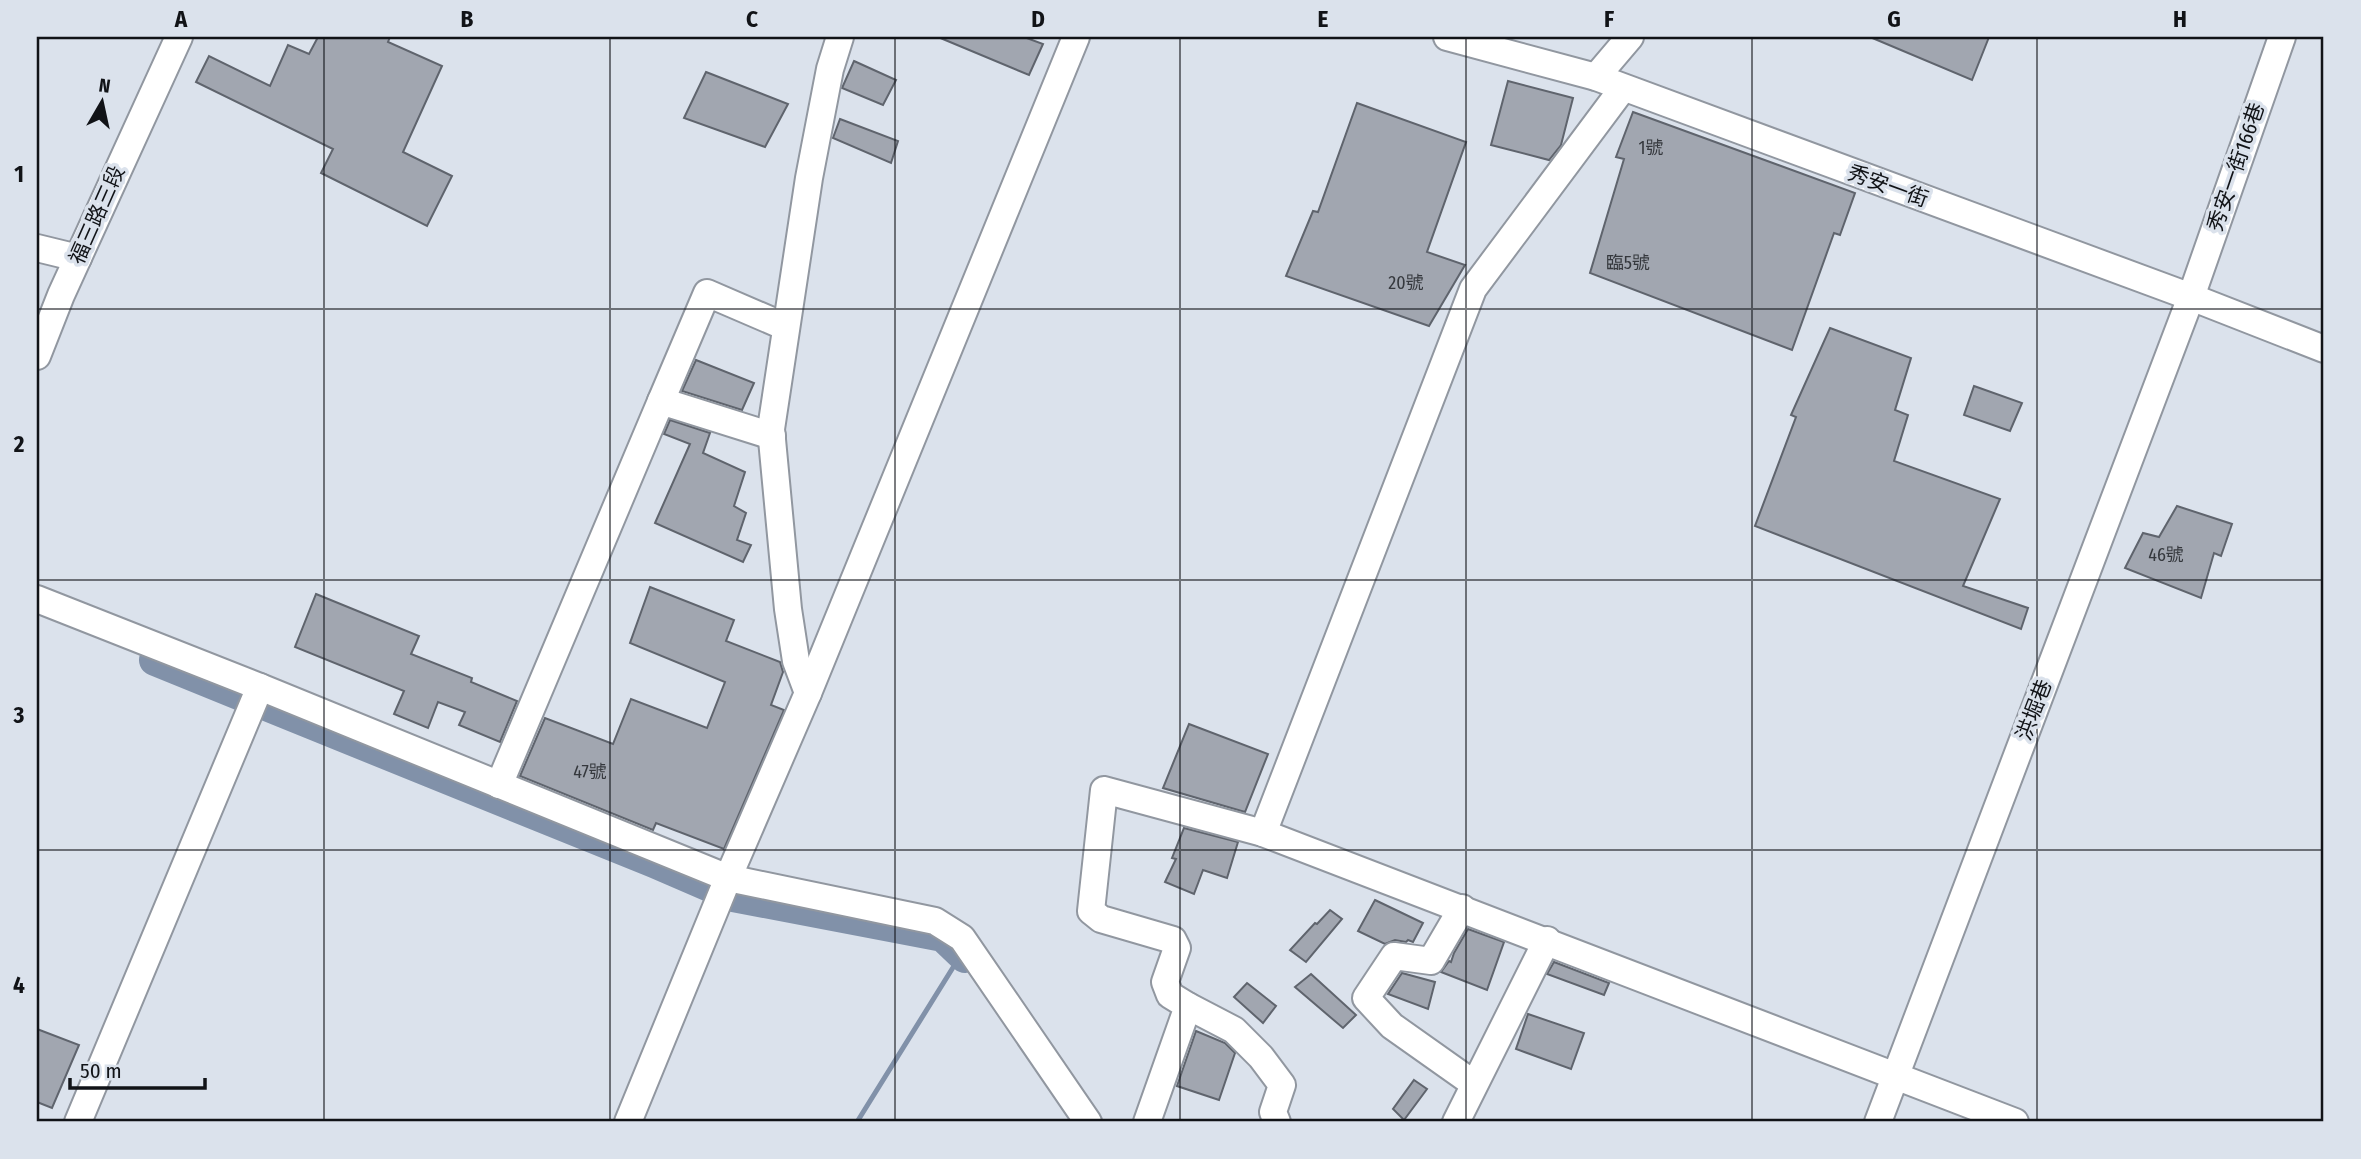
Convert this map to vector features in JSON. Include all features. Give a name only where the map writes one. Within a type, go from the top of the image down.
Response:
[{"type":"street","name":"福三路三段","points":[[37,356],[78,258],[179,37]]},
{"type":"street","points":[[808,693],[796,661],[788,609],[771,429],[809,178],[830,69],[840,37]]},
{"type":"street","points":[[628,1122],[728,877],[808,693],[1076,37]]},
{"type":"street","name":"秀安一街","points":[[1447,37],[1596,78],[2191,297],[2324,349]]},
{"type":"street","points":[[1596,78],[1630,37]]},
{"type":"street","name":"秀安一街166巷","points":[[2191,297],[2282,37]]},
{"type":"street","points":[[1263,832],[1473,289],[1623,88]]},
{"type":"street","points":[[37,248],[78,258]]},
{"type":"street","points":[[499,785],[707,293],[786,327]]},
{"type":"street","name":"洪堀巷","points":[[1878,1122],[2191,297]]},
{"type":"street","points":[[661,401],[772,436]]},
{"type":"street","points":[[37,599],[728,877],[935,920],[962,938],[1088,1122]]},
{"type":"street","points":[[78,1122],[260,687]]},
{"type":"street","points":[[1277,1122],[1273,1112],[1282,1085],[1261,1057],[1234,1030],[1170,995],[1165,982],[1177,948],[1173,940],[1101,919],[1091,911],[1104,790],[1263,832],[2015,1122]]},
{"type":"street","points":[[1462,908],[1431,961],[1394,956],[1366,998],[1392,1026],[1475,1084]]},
{"type":"street","points":[[1456,1122],[1547,940]]},
{"type":"street","points":[[1147,1122],[1188,1006]]},
{"type":"building","points":[[318,37],[390,37],[388,42],[442,66],[403,152],[452,176],[427,226],[321,173],[333,149],[196,82],[209,56],[270,86],[288,45],[309,54]]},
{"type":"building","points":[[938,37],[1024,37],[1043,44],[1029,75]]},
{"type":"building","points":[[1870,37],[1989,37],[1972,80]]},
{"type":"building","points":[[854,61],[896,80],[883,105],[842,88]]},
{"type":"building","points":[[706,72],[788,104],[765,147],[684,118]]},
{"type":"building","points":[[1508,81],[1573,98],[1561,145],[1549,160],[1491,145]]},
{"type":"building","points":[[1357,103],[1466,142],[1427,252],[1465,265],[1429,326],[1286,276],[1313,211],[1318,212]]},
{"type":"building","points":[[1633,112],[1855,193],[1840,235],[1834,233],[1792,350],[1590,273],[1624,159],[1616,157]]},
{"type":"building","points":[[840,119],[898,141],[891,163],[833,138]]},
{"type":"building","points":[[1830,328],[1911,358],[1895,410],[1908,415],[1894,461],[2000,499],[1963,586],[2028,608],[2021,629],[1755,526],[1796,417],[1791,415]]},
{"type":"building","points":[[696,360],[754,383],[742,410],[682,391]]},
{"type":"building","points":[[1974,386],[2022,403],[2010,431],[1964,415]]},
{"type":"building","points":[[670,420],[710,433],[703,453],[745,472],[734,506],[746,513],[737,540],[751,545],[743,562],[655,523],[690,444],[664,434]]},
{"type":"building","points":[[2177,506],[2232,524],[2221,556],[2214,553],[2201,598],[2125,568],[2143,533],[2159,537]]},
{"type":"building","points":[[650,587],[734,620],[726,641],[780,662],[783,672],[771,705],[784,710],[724,849],[656,823],[653,830],[520,776],[545,718],[613,744],[631,699],[707,728],[725,682],[630,643]]},
{"type":"building","points":[[316,594],[419,636],[411,654],[472,678],[471,682],[517,701],[500,742],[459,725],[465,712],[438,702],[428,728],[394,714],[404,691],[295,647]]},
{"type":"building","points":[[1189,724],[1268,754],[1245,812],[1163,788]]},
{"type":"building","points":[[1184,828],[1238,842],[1227,878],[1203,870],[1194,894],[1165,882],[1176,859],[1172,858]]},
{"type":"building","points":[[1375,900],[1423,923],[1413,942],[1395,940],[1385,944],[1358,931]]},
{"type":"building","points":[[1330,910],[1342,919],[1306,962],[1290,950]]},
{"type":"building","points":[[1468,929],[1504,942],[1487,990],[1441,972],[1449,961],[1451,962]]},
{"type":"building","points":[[1554,962],[1609,983],[1604,995],[1547,974]]},
{"type":"building","points":[[1402,973],[1435,982],[1428,1009],[1388,994]]},
{"type":"building","points":[[1311,974],[1356,1015],[1343,1028],[1295,987]]},
{"type":"building","points":[[1247,983],[1276,1006],[1263,1023],[1234,997]]},
{"type":"building","points":[[1528,1014],[1584,1033],[1571,1069],[1516,1049]]},
{"type":"building","points":[[37,1029],[79,1045],[52,1108],[37,1102]]},
{"type":"building","points":[[1196,1031],[1225,1043],[1235,1053],[1219,1100],[1177,1086]]},
{"type":"building","points":[[1414,1080],[1427,1089],[1404,1120],[1393,1109]]},
{"type":"waterway","points":[[155,660],[733,896],[943,936],[965,957]]},
{"type":"waterway","points":[[857,1122],[962,953]]}]
